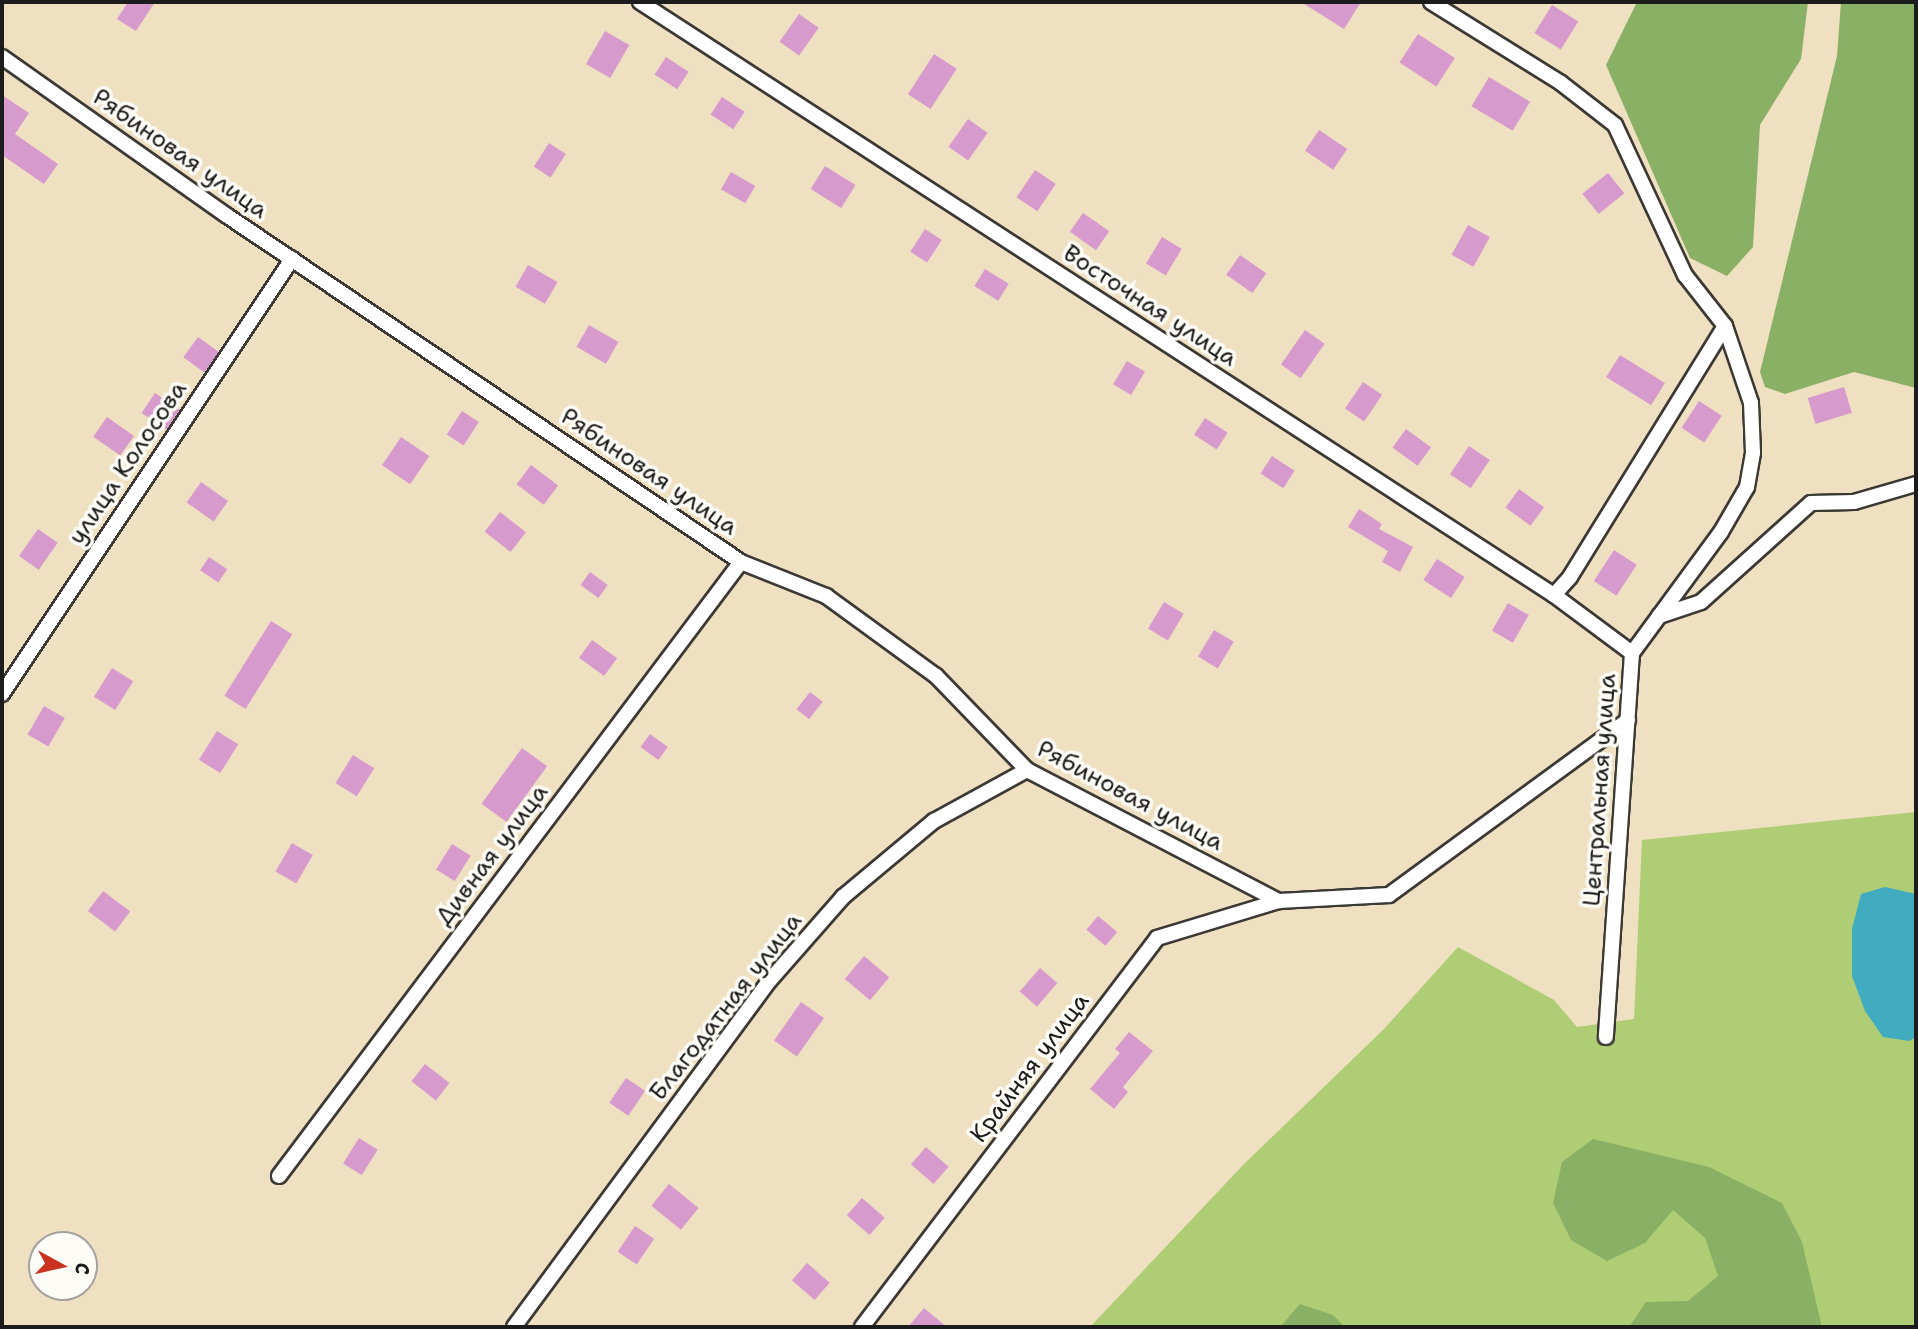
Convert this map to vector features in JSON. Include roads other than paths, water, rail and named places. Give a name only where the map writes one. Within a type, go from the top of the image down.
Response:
[{"type":"street","name":"Восточная улица","points":[[640,2],[1554,595],[1632,653]]},
{"type":"street","name":"Центральная улица","points":[[1431,2],[1561,83],[1615,125],[1685,275],[1725,326],[1751,403],[1753,453],[1747,487],[1721,532],[1632,653],[1606,1037]]},
{"type":"street","name":"Рябиновая улица","points":[[2,57],[292,258],[741,562],[826,596],[936,676],[1027,770],[1279,901]]},
{"type":"street","name":"улица Колосова","points":[[2,694],[292,258]]},
{"type":"street","points":[[1554,595],[1570,578],[1725,326]]},
{"type":"street","points":[[1659,616],[1701,602],[1811,503],[1854,502],[1916,484]]},
{"type":"street","name":"Дивная улица","points":[[279,1176],[741,562]]},
{"type":"street","name":"Крайняя улица","points":[[862,1327],[1157,938],[1279,901],[1389,895],[1628,720]]},
{"type":"street","name":"Благодатная улица","points":[[514,1326],[770,980],[843,897],[934,821],[1027,770]]},
{"type":"water","points":[[1885,887],[1916,894],[1916,1037],[1909,1041],[1883,1037],[1865,1011],[1852,976],[1852,929],[1861,894]]}]
